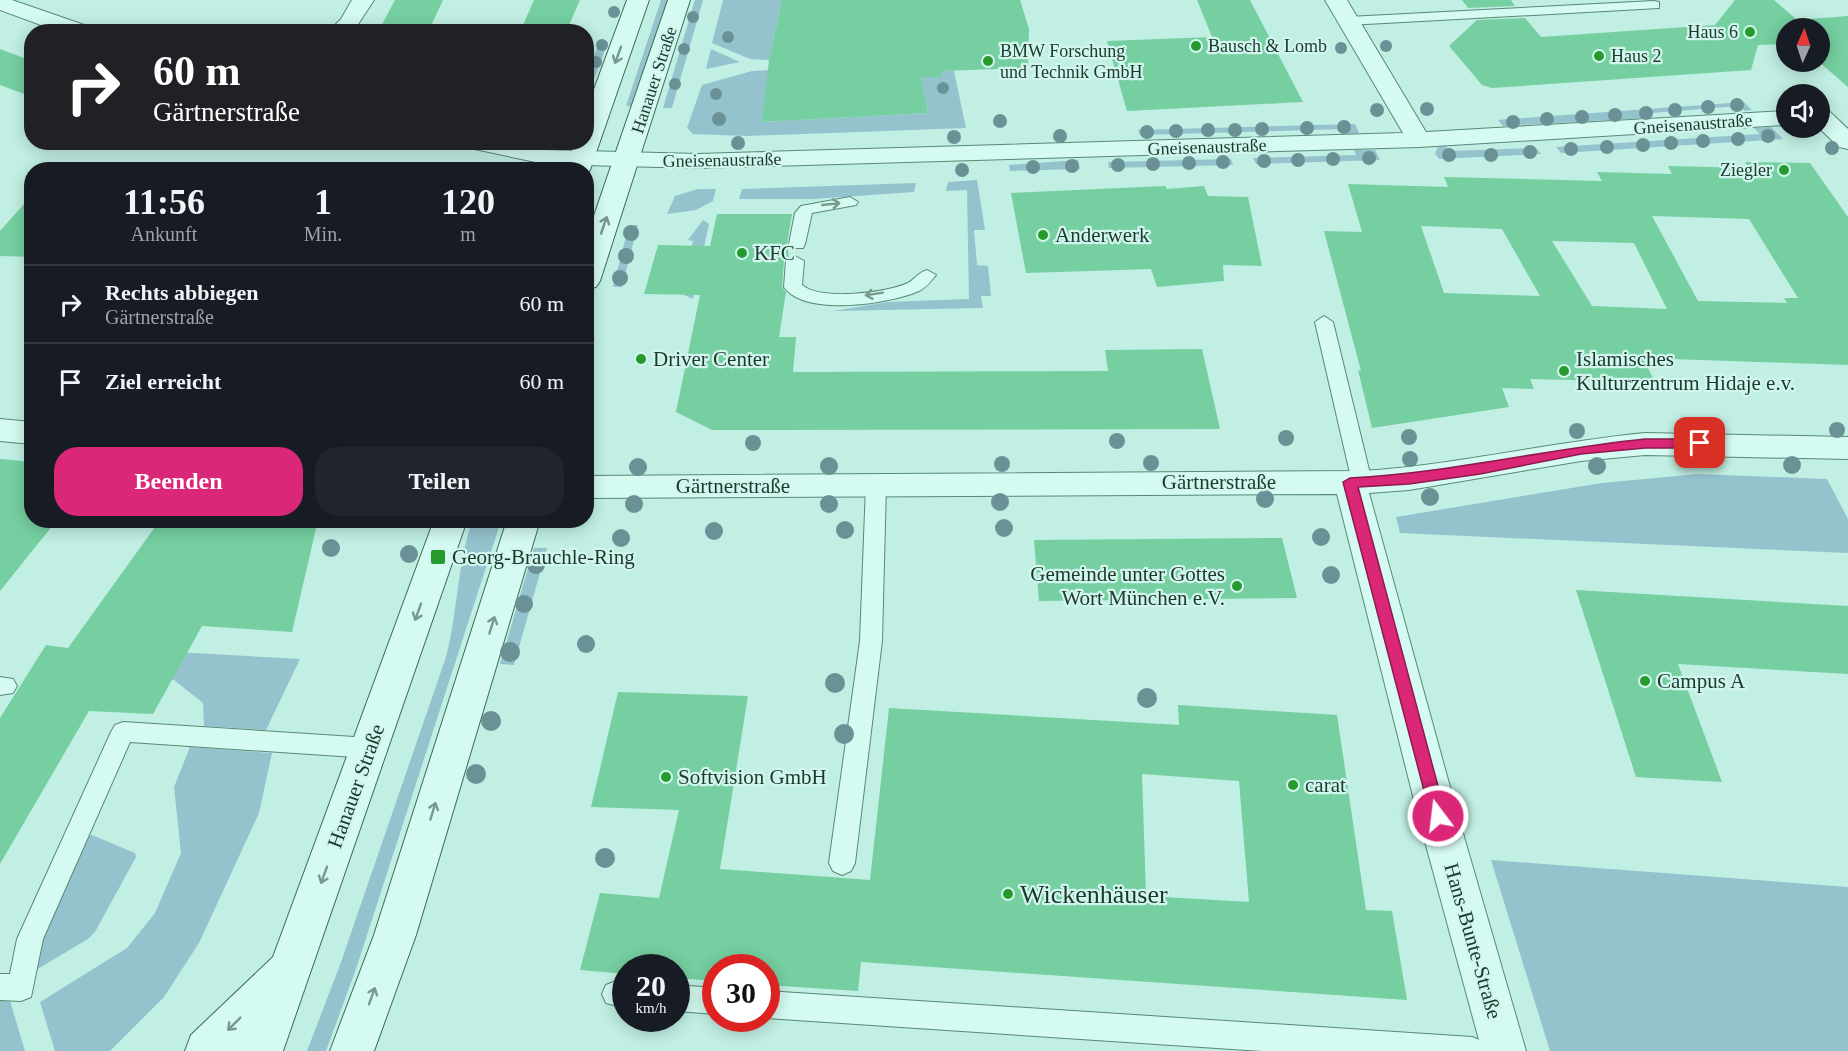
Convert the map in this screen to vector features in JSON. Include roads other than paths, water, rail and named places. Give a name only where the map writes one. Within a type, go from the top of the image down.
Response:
[{"type":"street","points":[[349,24],[363,0]]},
{"type":"street","name":"Hanauer Straße","points":[[594,121],[638,0]]},
{"type":"street","name":"Hanauer Straße","points":[[594,258],[628,161],[679,0]]},
{"type":"street","points":[[1336,0],[1419,140]]},
{"type":"street","points":[[0,3],[59,24]]},
{"type":"street","points":[[1830,115],[1848,114]]},
{"type":"street","name":"Gneisenaustraße","points":[[628,161],[1419,140],[1776,119]]},
{"type":"street","points":[[1830,125],[1848,142]]},
{"type":"street","points":[[512,150],[566,162]]},
{"type":"street","name":"Hanauer Straße","points":[[594,164],[628,161]]},
{"type":"street","points":[[0,430],[24,432]]},
{"type":"street","name":"Gärtnerstraße","points":[[594,487],[1356,482],[1439,475],[1581,450],[1645,444],[1848,448]]},
{"type":"street","name":"Hans-Bunte-Straße","points":[[1356,482],[1438,816],[1504,1051]]},
{"type":"street","name":"Hanauer Straße","points":[[261,1051],[448,528]]},
{"type":"street","points":[[352,1051],[395,935],[522,528]]},
{"type":"street","points":[[207,1051],[291,968]]},
{"type":"lane","points":[[1434,0],[1446,15]]},
{"type":"lane","points":[[1348,21],[1654,5]]},
{"type":"lane","points":[[850,202],[807,209],[803,213],[793,287],[801,296],[818,300],[842,299],[912,287],[927,275]]},
{"type":"lane","points":[[1324,322],[1356,482]]},
{"type":"lane","points":[[842,863],[872,640],[876,485]]},
{"type":"lane","points":[[0,987],[21,988],[30,939],[123,732],[370,748]]},
{"type":"lane","points":[[780,1005],[1472,1051]]},
{"type":"place","name":"Haus 6","points":[[1750,32]]},
{"type":"place","name":"Bausch & Lomb","points":[[1196,46]]},
{"type":"place","name":"Haus 2","points":[[1599,56]]},
{"type":"place","name":"BMW Forschung und Technik GmbH","points":[[988,61]]},
{"type":"place","name":"Ziegler","points":[[1784,170]]},
{"type":"place","name":"Anderwerk","points":[[1043,235]]},
{"type":"place","name":"KFC","points":[[742,253]]},
{"type":"place","name":"Driver Center","points":[[641,359]]},
{"type":"place","name":"Islamisches Kulturzentrum Hidaje e.v.","points":[[1564,371]]},
{"type":"place","name":"Georg-Brauchle-Ring","points":[[438,557]]},
{"type":"place","name":"Gemeinde unter Gottes Wort München e.V.","points":[[1237,586]]},
{"type":"place","name":"Campus A","points":[[1645,681]]},
{"type":"place","name":"Softvision GmbH","points":[[666,777]]},
{"type":"place","name":"carat","points":[[1293,785]]},
{"type":"place","name":"Wickenhäuser","points":[[1008,894]]}]
